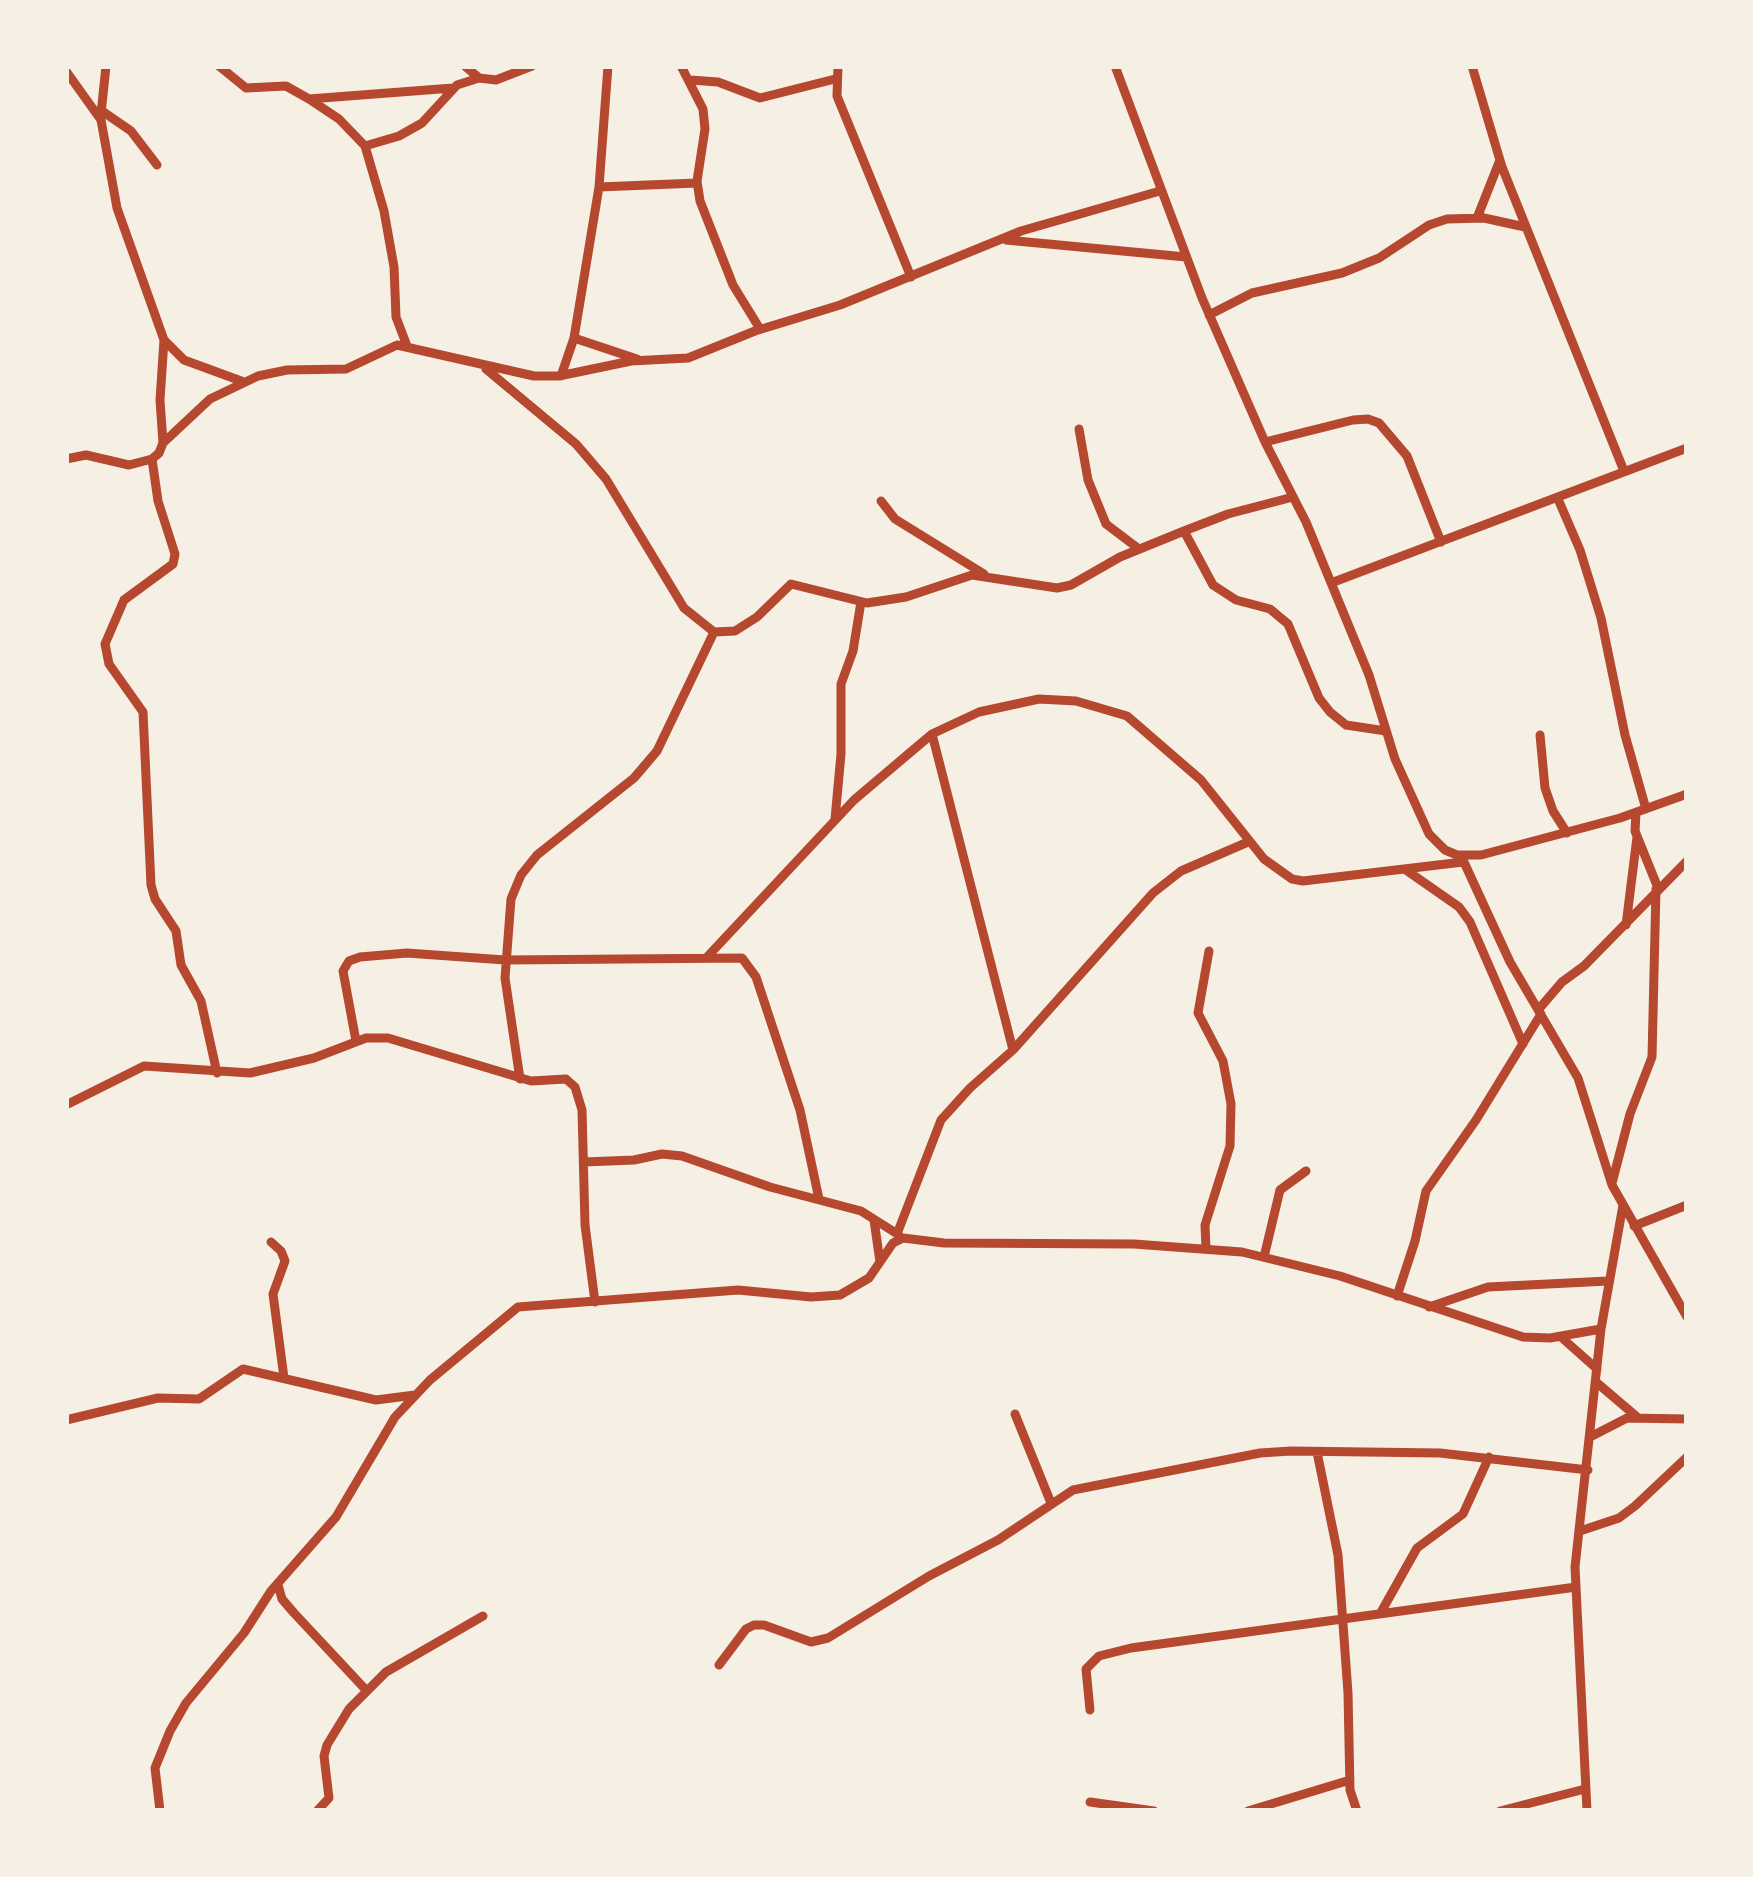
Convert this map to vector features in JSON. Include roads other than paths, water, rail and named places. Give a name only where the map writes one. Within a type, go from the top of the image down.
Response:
[{"type":"street","points":[[106,66],[101,116],[117,208],[164,340],[160,400],[164,443]]},
{"type":"street","points":[[219,66],[247,88],[286,86],[338,119],[365,146],[384,211],[394,267],[396,317],[406,346]]},
{"type":"street","points":[[465,66],[478,78]]},
{"type":"street","points":[[309,99],[453,88],[478,78],[496,80],[532,66]]},
{"type":"street","points":[[561,376],[574,338],[599,187],[608,66]]},
{"type":"street","points":[[681,66],[703,109],[705,129],[697,183],[714,242],[760,329]]},
{"type":"street","points":[[838,66],[837,96],[910,278]]},
{"type":"street","points":[[1115,66],[1209,315],[1370,675],[1386,731],[1429,834],[1462,859],[1510,962],[1578,1078],[1612,1185],[1687,1317]]},
{"type":"street","points":[[1472,66],[1525,227],[1624,471]]},
{"type":"street","points":[[66,71],[101,116],[131,131],[158,165]]},
{"type":"street","points":[[690,80],[718,82],[760,98],[835,79]]},
{"type":"street","points":[[365,146],[422,123],[453,88]]},
{"type":"street","points":[[1477,218],[1500,160]]},
{"type":"street","points":[[599,187],[697,183]]},
{"type":"street","points":[[66,459],[86,455],[128,465],[152,460],[200,406],[244,382],[287,370],[346,369],[389,348],[406,346],[534,376],[688,358],[760,329],[840,305],[1001,240],[1098,206],[1160,191]]},
{"type":"street","points":[[1209,315],[1252,293],[1342,273],[1447,219],[1477,218],[1525,227]]},
{"type":"street","points":[[1001,240],[1186,257]]},
{"type":"street","points":[[574,338],[643,360]]},
{"type":"street","points":[[164,340],[184,360],[244,382]]},
{"type":"street","points":[[482,365],[576,444],[606,479],[684,608],[714,632],[735,631],[791,584],[861,602],[906,597],[957,578],[988,576],[1057,588],[1071,585],[1184,531],[1293,497]]},
{"type":"street","points":[[1265,442],[1352,420],[1379,423],[1408,456],[1442,542]]},
{"type":"street","points":[[1079,429],[1088,480],[1106,524],[1139,549]]},
{"type":"street","points":[[1331,583],[1687,448]]},
{"type":"street","points":[[152,460],[158,501],[175,554],[173,564],[124,600],[106,637],[106,656],[143,712],[151,885],[159,908],[176,931],[181,964],[201,1001],[217,1072]]},
{"type":"street","points":[[1558,499],[1601,618],[1641,811],[1626,925]]},
{"type":"street","points":[[881,501],[895,519],[988,576]]},
{"type":"street","points":[[1184,531],[1213,585],[1236,600],[1270,609],[1288,624],[1319,698],[1330,712],[1346,725],[1386,731]]},
{"type":"street","points":[[836,820],[841,685],[853,651],[861,602]]},
{"type":"street","points":[[520,1079],[506,960],[511,898],[520,875],[537,855],[634,778],[657,751],[714,632]]},
{"type":"street","points":[[708,956],[836,820],[932,734],[979,712],[1039,698],[1105,707],[1127,716],[1187,766],[1278,872],[1303,881],[1405,870],[1481,855],[1568,833],[1687,794]]},
{"type":"street","points":[[932,734],[1013,1050]]},
{"type":"street","points":[[1540,735],[1545,788],[1552,812],[1568,833]]},
{"type":"street","points":[[1612,1185],[1630,1114],[1652,1057],[1657,889],[1637,837]]},
{"type":"street","points":[[160,1811],[155,1768],[170,1731],[278,1585],[336,1516],[395,1417],[415,1395],[518,1307],[738,1290],[840,1295],[869,1278],[900,1236],[941,1120],[1013,1050],[1153,893],[1181,871],[1248,842]]},
{"type":"street","points":[[1397,1296],[1426,1191],[1540,1012],[1562,982],[1584,967],[1687,861]]},
{"type":"street","points":[[1405,870],[1459,907],[1470,922],[1523,1044]]},
{"type":"street","points":[[1206,1249],[1205,1226],[1231,1146],[1231,1104],[1223,1060],[1198,1013],[1209,951]]},
{"type":"street","points":[[356,1041],[343,970],[349,961],[407,953],[506,960],[742,958],[756,977],[800,1110],[819,1199]]},
{"type":"street","points":[[66,1105],[144,1066],[250,1073],[314,1058],[356,1041],[388,1038],[520,1079],[566,1079],[575,1087],[582,1110],[584,1225],[595,1302]]},
{"type":"street","points":[[584,1162],[671,1154],[819,1199],[874,1219],[900,1236],[944,1243],[1206,1249],[1264,1257],[1340,1276],[1523,1336],[1601,1329]]},
{"type":"street","points":[[1264,1257],[1280,1190],[1306,1172]]},
{"type":"street","points":[[1587,1811],[1576,1587],[1601,1329],[1623,1204]]},
{"type":"street","points":[[1634,1226],[1687,1205]]},
{"type":"street","points":[[874,1219],[880,1262]]},
{"type":"street","points":[[271,1242],[285,1262],[273,1294],[284,1378]]},
{"type":"street","points":[[1430,1307],[1488,1287],[1607,1281]]},
{"type":"street","points":[[1561,1336],[1637,1417]]},
{"type":"street","points":[[66,1420],[158,1398],[199,1399],[243,1369],[376,1400],[415,1395]]},
{"type":"street","points":[[1015,1414],[1051,1503]]},
{"type":"street","points":[[1593,1417],[1619,1421]]},
{"type":"street","points":[[1592,1436],[1637,1417],[1687,1419]]},
{"type":"street","points":[[1317,1452],[1334,1529],[1344,1620],[1350,1780],[1357,1811]]},
{"type":"street","points":[[719,1665],[754,1625],[764,1624],[811,1642],[828,1639],[929,1576],[998,1540],[1073,1490],[1260,1453],[1489,1457],[1588,1470]]},
{"type":"street","points":[[1580,1532],[1635,1506],[1687,1456]]},
{"type":"street","points":[[1380,1615],[1417,1548],[1463,1514],[1489,1457]]},
{"type":"street","points":[[278,1585],[294,1613],[366,1690]]},
{"type":"street","points":[[1090,1710],[1086,1670],[1099,1657],[1131,1648],[1576,1587]]},
{"type":"street","points":[[317,1811],[328,1798],[326,1745],[349,1709],[386,1672],[483,1616]]},
{"type":"street","points":[[1248,1811],[1350,1780]]},
{"type":"street","points":[[1500,1811],[1585,1789]]},
{"type":"street","points":[[1090,1802],[1154,1811]]}]
